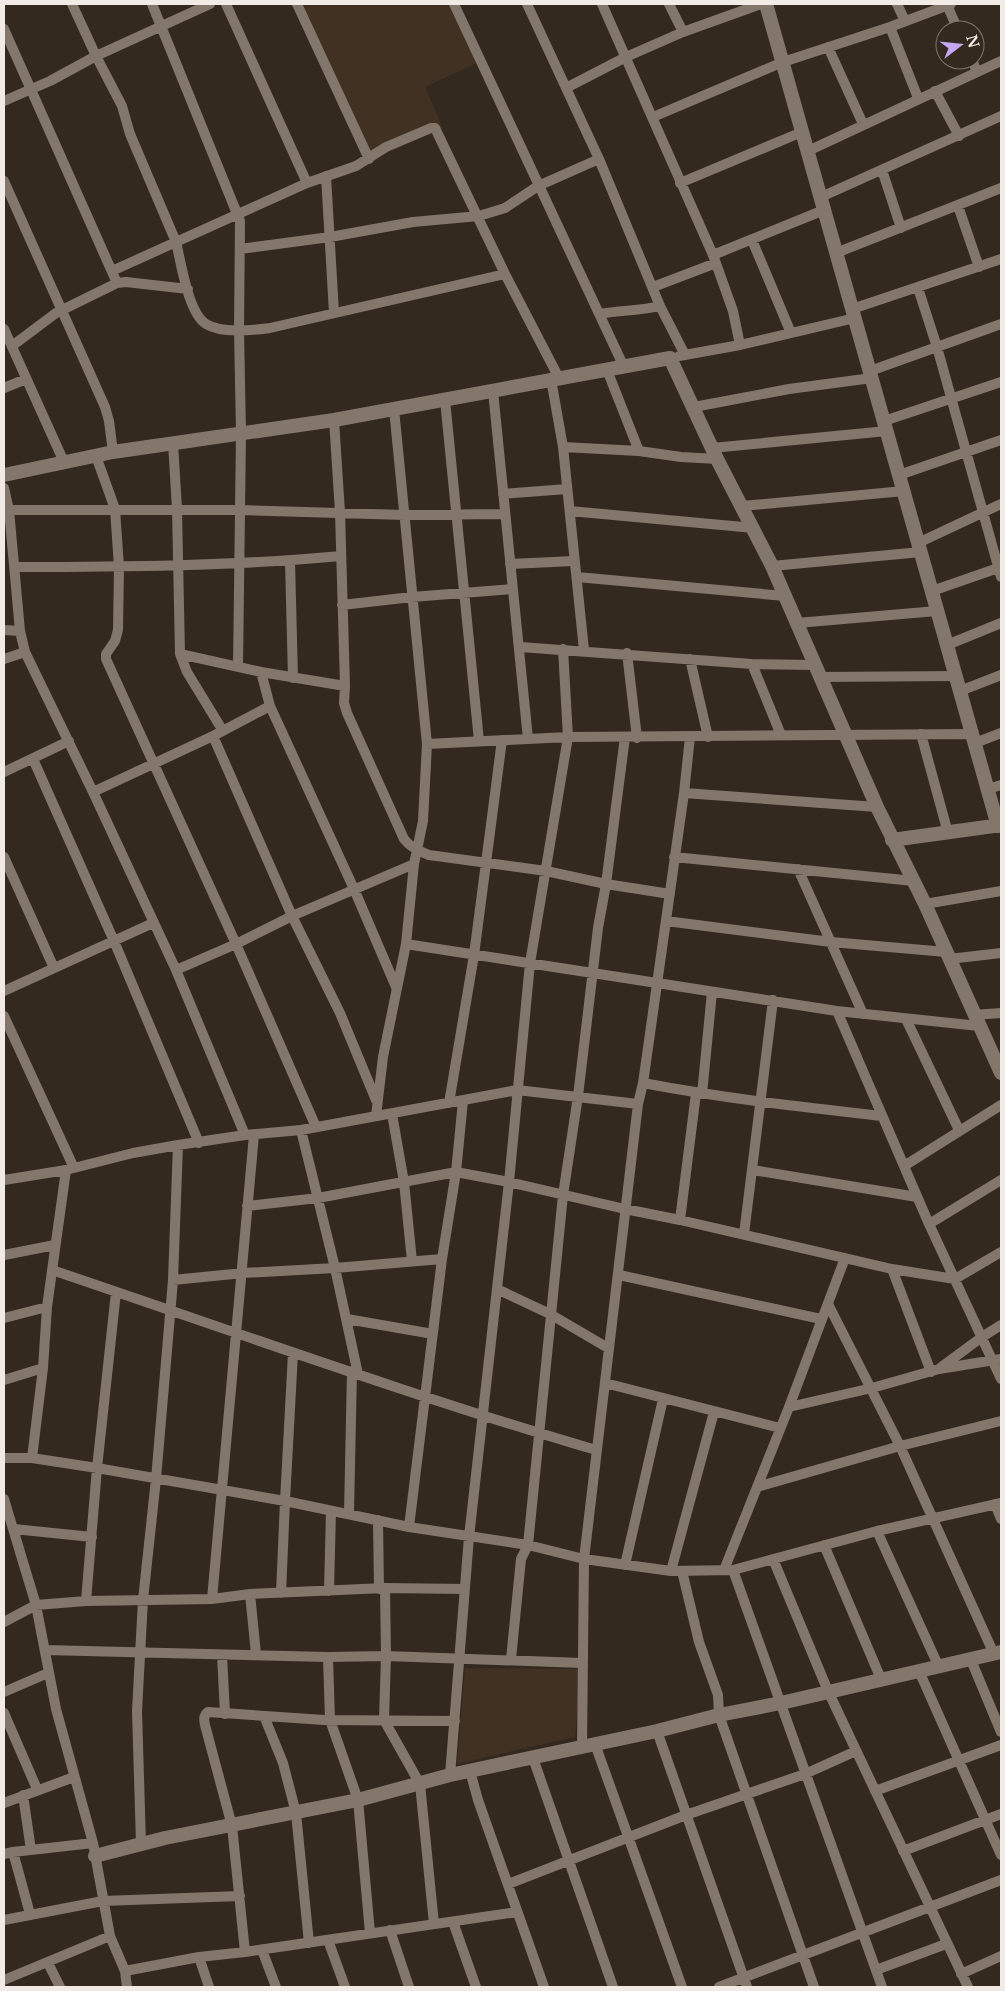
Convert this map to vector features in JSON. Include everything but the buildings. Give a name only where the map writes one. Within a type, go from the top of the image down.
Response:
[{"type":"street","points":[[72,4],[122,106],[130,134],[176,242],[188,290],[199,317],[206,324],[217,328],[239,330],[270,328],[505,274]]},
{"type":"street","points":[[152,4],[238,213],[241,232],[239,330],[242,433],[238,667]]},
{"type":"street","points":[[4,101],[58,78],[96,56],[210,4]]},
{"type":"street","points":[[226,4],[307,183]]},
{"type":"street","points":[[297,4],[369,159]]},
{"type":"street","points":[[454,4],[624,367]]},
{"type":"street","points":[[527,4],[599,159],[660,306],[685,355]]},
{"type":"street","points":[[602,4],[714,259],[733,311],[740,344]]},
{"type":"street","points":[[669,4],[683,32]]},
{"type":"street","points":[[566,88],[683,32],[761,4]]},
{"type":"street","points":[[766,4],[973,739],[994,787],[1000,825],[892,840]]},
{"type":"street","points":[[897,4],[905,21]]},
{"type":"street","points":[[653,117],[783,62],[950,5],[955,20]]},
{"type":"street","points":[[890,27],[918,98]]},
{"type":"street","points":[[4,29],[117,283]]},
{"type":"street","points":[[828,47],[863,124]]},
{"type":"street","points":[[808,151],[918,98],[1001,61]]},
{"type":"street","points":[[935,91],[959,136]]},
{"type":"street","points":[[653,287],[714,259],[823,204],[882,170],[1001,116]]},
{"type":"street","points":[[112,271],[307,183],[356,166],[386,147],[435,128],[479,216],[555,378],[584,650]]},
{"type":"street","points":[[680,183],[802,132]]},
{"type":"street","points":[[240,249],[330,238],[412,222],[479,216],[509,206],[538,186],[599,159]]},
{"type":"street","points":[[882,170],[901,228]]},
{"type":"street","points":[[326,176],[334,313]]},
{"type":"street","points":[[4,181],[105,407],[113,452]]},
{"type":"street","points":[[836,253],[1001,188]]},
{"type":"street","points":[[958,206],[979,267]]},
{"type":"street","points":[[752,240],[791,333]]},
{"type":"street","points":[[4,475],[113,452],[334,420],[445,400],[555,378],[624,367],[791,333],[854,313],[1001,259]]},
{"type":"street","points":[[12,346],[61,311],[117,283],[126,282],[188,290]]},
{"type":"street","points":[[918,288],[937,347],[1001,571],[932,591]]},
{"type":"street","points":[[600,314],[618,310],[647,309],[660,306]]},
{"type":"street","points":[[694,407],[871,374],[937,347],[1001,324]]},
{"type":"street","points":[[4,329],[64,462]]},
{"type":"street","points":[[670,358],[714,454],[772,566],[877,807],[925,904],[1001,1073]]},
{"type":"street","points":[[607,370],[639,451]]},
{"type":"street","points":[[4,388],[26,379]]},
{"type":"street","points":[[563,447],[639,451],[680,457],[714,454],[885,426],[1001,382]]},
{"type":"street","points":[[493,391],[528,739]]},
{"type":"street","points":[[445,400],[478,741]]},
{"type":"street","points":[[376,1116],[396,987],[406,944],[414,864],[418,851],[425,797],[427,744],[394,409]]},
{"type":"street","points":[[334,420],[346,662],[344,703],[404,839],[418,851],[430,855],[546,871],[606,884],[670,894]]},
{"type":"street","points":[[899,475],[1001,440]]},
{"type":"street","points":[[173,442],[179,564],[180,654],[187,672],[222,731]]},
{"type":"street","points":[[96,456],[115,509],[119,567],[118,630],[115,641],[106,654],[106,660],[236,944],[316,1127]]},
{"type":"street","points":[[4,488],[9,510],[8,553],[15,567],[20,631],[25,652],[69,741],[176,970],[250,1135],[243,1273],[212,1599]]},
{"type":"street","points":[[503,494],[567,489]]},
{"type":"street","points":[[742,506],[904,491]]},
{"type":"street","points":[[772,566],[919,547],[1001,504]]},
{"type":"street","points":[[9,510],[177,509],[457,515],[505,514]]},
{"type":"street","points":[[570,511],[754,528]]},
{"type":"street","points":[[15,567],[119,567],[239,563],[341,556]]},
{"type":"street","points":[[290,561],[293,678]]},
{"type":"street","points":[[510,564],[574,561]]},
{"type":"street","points":[[577,577],[785,596]]},
{"type":"street","points":[[342,605],[513,589]]},
{"type":"street","points":[[797,623],[937,611]]},
{"type":"street","points":[[947,644],[1001,622]]},
{"type":"street","points":[[4,630],[20,631]]},
{"type":"street","points":[[520,647],[627,653],[818,671],[956,676]]},
{"type":"street","points":[[450,1775],[461,1658],[469,1537],[509,1182],[530,963],[568,738],[563,649]]},
{"type":"street","points":[[4,658],[25,652]]},
{"type":"street","points":[[627,653],[637,738]]},
{"type":"street","points":[[180,654],[261,672],[345,686]]},
{"type":"street","points":[[690,659],[708,737]]},
{"type":"street","points":[[752,664],[781,735]]},
{"type":"street","points":[[261,672],[270,706],[354,889],[396,987]]},
{"type":"street","points":[[960,690],[1001,674]]},
{"type":"street","points":[[93,792],[213,736],[270,706]]},
{"type":"street","points":[[427,744],[568,738],[845,734],[921,734],[973,739],[1001,733]]},
{"type":"street","points":[[921,734],[948,833]]},
{"type":"street","points":[[213,736],[292,916],[340,1013],[377,1102]]},
{"type":"street","points":[[512,1659],[521,1559],[528,1545],[563,1195],[578,1096],[592,974],[625,737]]},
{"type":"street","points":[[682,1987],[628,1838],[589,1745],[582,1663],[584,1558],[596,1450],[638,1104],[643,1083],[670,894],[690,737]]},
{"type":"street","points":[[449,1103],[474,955],[502,740]]},
{"type":"street","points":[[4,772],[69,741]]},
{"type":"street","points":[[33,759],[114,941],[198,1143]]},
{"type":"street","points":[[684,793],[877,807]]},
{"type":"street","points":[[4,857],[54,968]]},
{"type":"street","points":[[674,857],[914,881]]},
{"type":"street","points":[[176,970],[236,944],[292,916],[414,864]]},
{"type":"street","points":[[798,869],[863,1014]]},
{"type":"street","points":[[925,904],[1001,891]]},
{"type":"street","points":[[666,921],[947,956],[1001,953]]},
{"type":"street","points":[[4,991],[154,923]]},
{"type":"street","points":[[406,944],[837,1011],[906,1019],[976,1021],[1001,1013]]},
{"type":"street","points":[[680,1220],[712,992]]},
{"type":"street","points":[[744,1234],[773,1000]]},
{"type":"street","points":[[837,1011],[929,1224],[982,1337],[997,1360],[1001,1379]]},
{"type":"street","points":[[4,1016],[70,1169],[55,1245],[32,1458]]},
{"type":"street","points":[[906,1019],[960,1130]]},
{"type":"street","points":[[643,1083],[699,1094],[881,1116]]},
{"type":"street","points":[[4,1180],[70,1169],[133,1153],[178,1145],[301,1130],[517,1090],[638,1104]]},
{"type":"street","points":[[409,1527],[423,1397],[456,1172],[463,1101]]},
{"type":"street","points":[[904,1166],[1001,1105]]},
{"type":"street","points":[[392,1114],[404,1182],[412,1261]]},
{"type":"street","points":[[301,1130],[336,1268],[347,1319],[355,1372],[349,1513]]},
{"type":"street","points":[[141,1844],[137,1711],[143,1600],[156,1480],[173,1280],[178,1145]]},
{"type":"street","points":[[753,1170],[917,1197]]},
{"type":"street","points":[[247,1206],[318,1198],[456,1172],[744,1234],[892,1269],[955,1279],[1001,1252]]},
{"type":"street","points":[[929,1224],[1001,1180]]},
{"type":"street","points":[[4,1255],[55,1245]]},
{"type":"street","points":[[845,1258],[758,1487],[729,1570],[781,1703],[882,1987]]},
{"type":"street","points":[[173,1280],[243,1273],[336,1268],[442,1259]]},
{"type":"street","points":[[892,1269],[935,1370]]},
{"type":"street","points":[[52,1270],[236,1334],[355,1372],[423,1397],[484,1414],[596,1450]]},
{"type":"street","points":[[618,1275],[821,1319]]},
{"type":"street","points":[[497,1289],[550,1314],[608,1348]]},
{"type":"street","points":[[86,1601],[97,1468],[116,1292]]},
{"type":"street","points":[[30,1914],[8,1853],[31,1850],[94,1850],[141,1844],[232,1826],[358,1800],[450,1775],[657,1731],[719,1715],[781,1703],[938,1665],[971,1660],[998,1653],[872,1388],[828,1304]]},
{"type":"street","points":[[4,1318],[47,1307]]},
{"type":"street","points":[[347,1319],[433,1334]]},
{"type":"street","points":[[935,1370],[1001,1326]]},
{"type":"street","points":[[282,1593],[284,1501],[293,1353]]},
{"type":"street","points":[[789,1407],[872,1388],[935,1370],[997,1360]]},
{"type":"street","points":[[4,1380],[42,1368]]},
{"type":"street","points":[[605,1384],[780,1428]]},
{"type":"street","points":[[625,1566],[663,1399]]},
{"type":"street","points":[[714,1412],[677,1571],[718,1695],[719,1715],[814,1987]]},
{"type":"street","points":[[758,1487],[900,1446],[1001,1421]]},
{"type":"street","points":[[4,1458],[32,1458],[97,1468],[349,1513],[409,1527],[528,1545],[625,1566],[677,1571],[729,1570],[877,1531],[998,1504],[1001,1519]]},
{"type":"street","points":[[4,1498],[36,1605],[48,1673],[94,1850],[110,1936],[125,1971],[127,1987]]},
{"type":"street","points":[[329,1591],[330,1510]]},
{"type":"street","points":[[378,1520],[386,1656],[384,1720],[420,1784],[434,1924]]},
{"type":"street","points":[[14,1529],[92,1537]]},
{"type":"street","points":[[877,1531],[938,1665]]},
{"type":"street","points":[[824,1545],[881,1679]]},
{"type":"street","points":[[773,1559],[828,1691],[946,1944],[968,1987]]},
{"type":"street","points":[[4,1622],[36,1605],[86,1601],[212,1599],[250,1594],[382,1589],[465,1589]]},
{"type":"street","points":[[250,1594],[256,1654]]},
{"type":"street","points":[[44,1650],[141,1654],[256,1654],[328,1657],[386,1656],[512,1659],[582,1663]]},
{"type":"street","points":[[222,1655],[225,1714]]},
{"type":"street","points":[[328,1657],[330,1720],[358,1800],[370,1933]]},
{"type":"street","points":[[971,1660],[1001,1732]]},
{"type":"street","points":[[919,1671],[1001,1855]]},
{"type":"street","points":[[4,1692],[48,1673]]},
{"type":"street","points":[[245,1952],[232,1826],[204,1718],[208,1712],[330,1720],[455,1721]]},
{"type":"street","points":[[4,1713],[37,1789]]},
{"type":"street","points":[[264,1716],[283,1763],[296,1813],[309,1943]]},
{"type":"street","points":[[657,1731],[746,1983]]},
{"type":"street","points":[[874,1791],[1001,1745]]},
{"type":"street","points":[[508,1884],[686,1815],[805,1774],[856,1751]]},
{"type":"street","points":[[533,1758],[613,1987]]},
{"type":"street","points":[[470,1771],[478,1800],[544,1987]]},
{"type":"street","points":[[4,1803],[74,1776]]},
{"type":"street","points":[[23,1795],[31,1850]]},
{"type":"street","points":[[903,1851],[1001,1814]]},
{"type":"street","points":[[719,1987],[746,1983],[802,1955],[862,1934],[1001,1880]]},
{"type":"street","points":[[4,1920],[103,1901],[240,1896]]},
{"type":"street","points":[[125,1971],[199,1957],[262,1950],[517,1912]]},
{"type":"street","points":[[453,1922],[476,1987]]},
{"type":"street","points":[[390,1930],[409,1987]]},
{"type":"street","points":[[4,1980],[110,1936]]},
{"type":"street","points":[[328,1940],[345,1987]]},
{"type":"street","points":[[876,1970],[946,1944]]},
{"type":"street","points":[[262,1950],[276,1987]]},
{"type":"street","points":[[961,1974],[1001,1956]]},
{"type":"street","points":[[199,1957],[209,1987]]},
{"type":"street","points":[[48,1963],[60,1987]]},
{"type":"shaded area","points":[[301,4],[450,4],[477,63],[425,87],[443,128],[371,160]]},
{"type":"shaded area","points":[[465,1668],[581,1669],[575,1737],[457,1764]]}]
